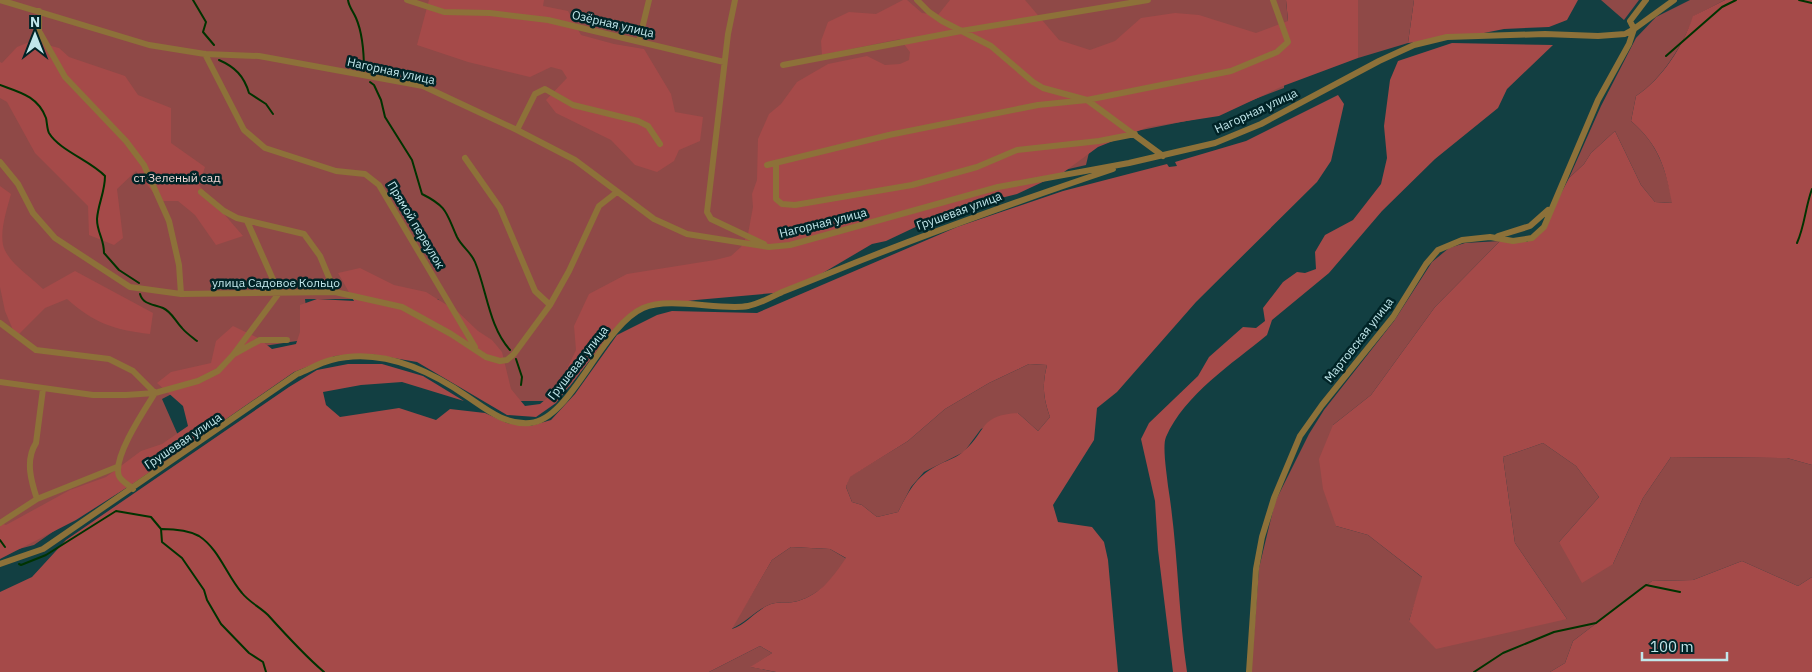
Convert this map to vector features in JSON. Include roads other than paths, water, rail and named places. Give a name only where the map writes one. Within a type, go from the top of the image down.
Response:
[{"type":"street","name":"Нагорная улица","points":[[0,0],[150,45],[204,54],[259,56],[424,86],[575,160],[654,219],[687,234],[770,247],[790,245],[998,187],[1129,163],[1215,143],[1261,124],[1379,61],[1414,45],[1447,37],[1545,34],[1607,36],[1626,34],[1634,29]]},
{"type":"street","name":"Озёрная улица","points":[[407,0],[444,12],[525,17],[639,41],[724,62]]},
{"type":"street","points":[[639,41],[649,0]]},
{"type":"street","points":[[734,0],[724,62],[707,212],[711,219],[770,247]]},
{"type":"street","points":[[917,0],[929,12],[990,46],[1042,88],[1087,100],[1163,156]]},
{"type":"street","points":[[783,65],[961,31],[1148,0]]},
{"type":"street","points":[[767,165],[889,135],[1038,105],[1087,100],[1232,71],[1277,52],[1288,42],[1273,0]]},
{"type":"street","points":[[1646,0],[1630,21],[1634,29],[1674,0]]},
{"type":"street","points":[[39,11],[39,31],[65,77],[126,141],[144,164],[169,221],[179,265],[181,294]]},
{"type":"street","name":"Мартовская улица","points":[[1249,672],[1256,569],[1262,537],[1274,498],[1300,436],[1322,405],[1393,317],[1426,264],[1438,250],[1462,240],[1490,237],[1513,241],[1532,238],[1544,227],[1550,208],[1598,100],[1621,59],[1634,29]]},
{"type":"street","name":"Прямой переулок","points":[[204,54],[244,130],[265,148],[336,171],[366,174],[379,185],[477,350]]},
{"type":"street","points":[[517,130],[535,94],[545,89],[573,105],[638,121],[648,126],[660,144]]},
{"type":"street","points":[[776,163],[776,199],[782,204],[795,205],[912,185],[977,167],[1017,150],[1099,141],[1135,134]]},
{"type":"street","points":[[466,158],[500,208],[536,291],[550,305]]},
{"type":"street","name":"улица Садовое Кольцо","points":[[0,162],[18,184],[34,213],[55,238],[130,287],[181,294],[336,292],[402,307],[500,361],[507,360],[522,345],[550,305],[569,271],[599,206],[616,192]]},
{"type":"street","name":"Грушевая улица","points":[[0,564],[43,549],[133,489],[297,374],[331,360],[362,356],[401,362],[423,369],[452,385],[497,417],[530,423],[548,417],[554,411],[613,334],[633,315],[644,308],[703,304],[748,306],[940,229],[1129,163]]},
{"type":"street","points":[[201,192],[224,211],[247,221],[304,234],[320,256],[336,292]]},
{"type":"street","points":[[1490,237],[1508,235],[1530,226],[1550,208]]},
{"type":"street","points":[[0,382],[93,395],[155,394],[198,382],[218,371],[233,355],[279,293],[247,221]]},
{"type":"street","points":[[0,323],[36,350],[108,359],[132,371],[155,394]]},
{"type":"street","points":[[233,355],[260,340],[288,340]]},
{"type":"street","points":[[37,499],[30,467],[32,449],[36,442],[43,389]]},
{"type":"street","points":[[133,489],[119,477],[117,467],[135,425],[155,394]]},
{"type":"street","points":[[0,523],[37,499],[117,467]]},
{"type":"waterway","points":[[193,0],[206,22],[203,32],[214,45]]},
{"type":"waterway","points":[[348,0],[360,31],[364,71]]},
{"type":"waterway","points":[[1666,56],[1722,7],[1736,0]]},
{"type":"waterway","points":[[1799,0],[1812,3]]},
{"type":"waterway","points":[[219,60],[238,73],[249,93],[266,104],[273,114]]},
{"type":"waterway","points":[[370,82],[374,85],[381,100],[385,117],[412,160],[422,194],[442,207],[459,241],[473,258],[497,331],[510,350]]},
{"type":"waterway","points":[[0,85],[33,100],[43,111],[48,131],[54,139],[105,176],[97,219],[104,253],[119,270],[139,283]]},
{"type":"waterway","points":[[1797,243],[1812,189]]},
{"type":"waterway","points":[[140,294],[141,298],[146,302],[169,312],[184,330],[197,341]]},
{"type":"waterway","points":[[516,359],[522,377],[521,385]]},
{"type":"waterway","points":[[19,564],[21,565],[46,555],[116,511],[151,517],[161,529],[162,542],[182,558],[204,590],[207,600],[221,624],[249,653],[263,662],[266,672]]},
{"type":"waterway","points":[[162,529],[190,532],[206,541],[245,596],[268,615],[302,652],[324,672]]},
{"type":"waterway","points":[[0,540],[5,547]]},
{"type":"waterway","points":[[1474,672],[1503,653],[1554,632],[1596,623],[1646,585],[1680,592]]},
{"type":"park label","name":"ст Зеленый сад","points":[[177,178]]}]
